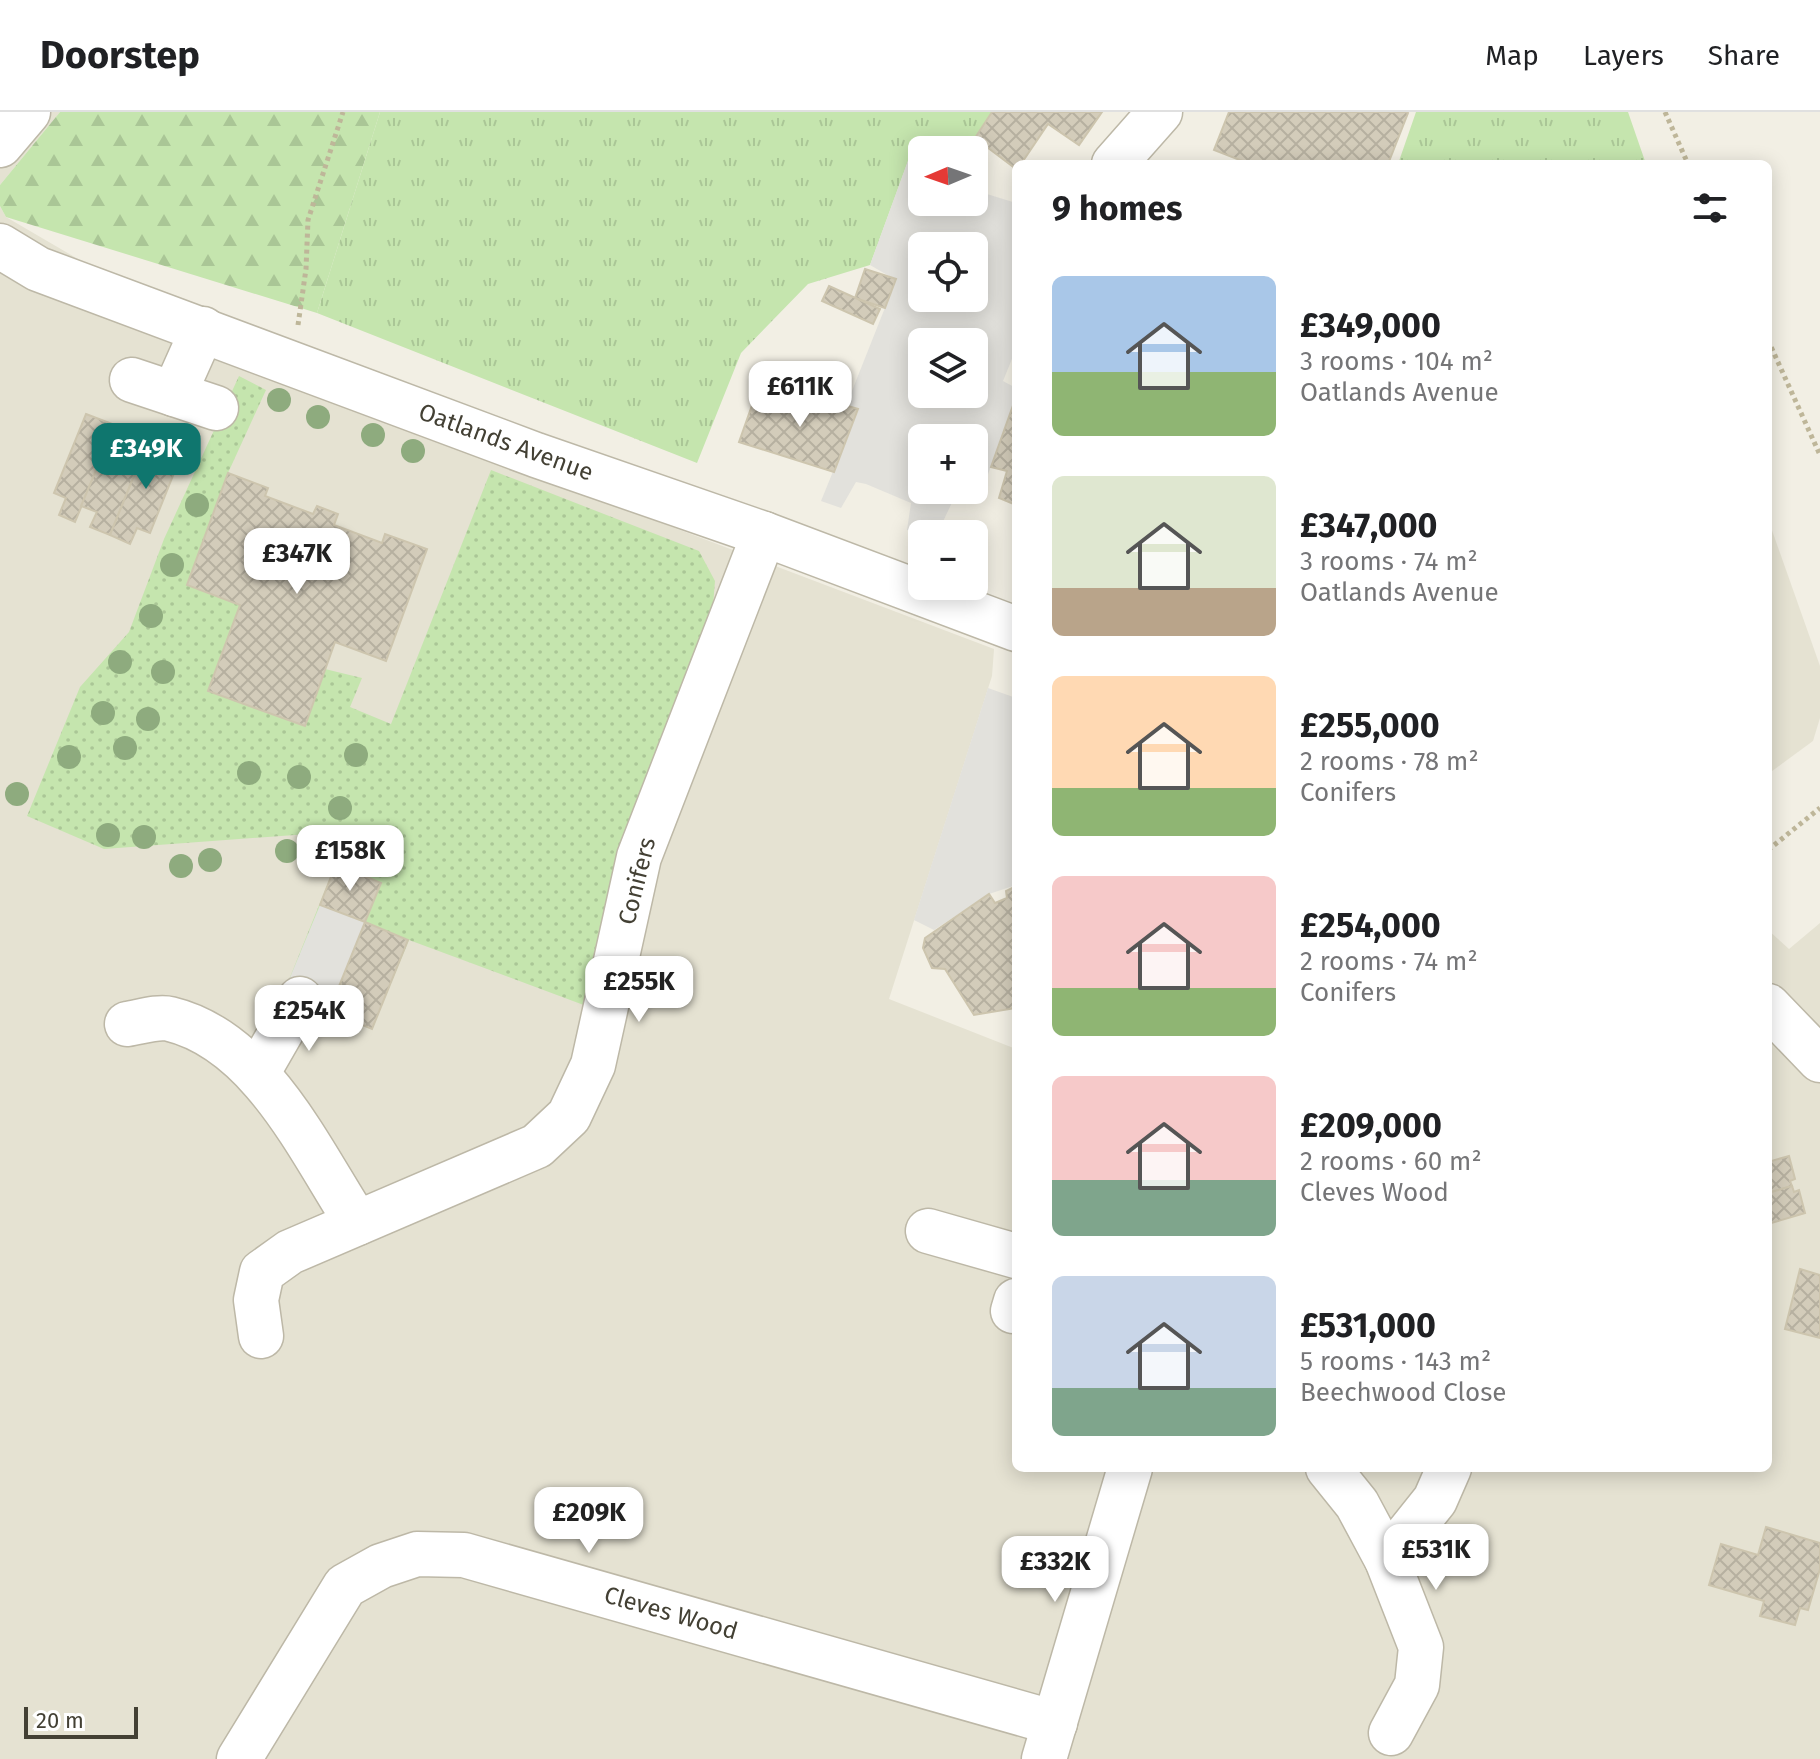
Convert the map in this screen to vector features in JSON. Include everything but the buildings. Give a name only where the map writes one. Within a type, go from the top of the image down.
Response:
[{"type":"street","points":[[0,145],[28,112]]},
{"type":"street","points":[[1118,160],[1160,112]]},
{"type":"street","name":"Oatlands Avenue","points":[[0,246],[38,269],[536,455],[764,534],[1012,627]]},
{"type":"street","points":[[174,394],[203,329]]},
{"type":"street","points":[[132,380],[216,408]]},
{"type":"street","name":"Conifers","points":[[261,1336],[256,1300],[262,1272],[290,1252],[537,1146],[569,1116],[593,1065],[639,857],[764,534]]},
{"type":"street","points":[[258,1072],[300,999]]},
{"type":"street","points":[[1772,1010],[1820,1060]]},
{"type":"street","points":[[127,1024],[167,1018],[208,1033],[258,1072],[357,1223]]},
{"type":"street","points":[[928,1231],[1012,1255]]},
{"type":"street","points":[[1050,1741],[1129,1472]]},
{"type":"street","points":[[1331,1472],[1357,1504],[1387,1560],[1421,1647],[1417,1685],[1391,1733]]},
{"type":"street","points":[[1387,1560],[1435,1500],[1447,1472]]},
{"type":"street","name":"Cleves Wood","points":[[239,1759],[345,1586],[381,1566],[417,1554],[464,1555],[1050,1741]]},
{"type":"path","points":[[293,362],[306,269],[308,220],[343,112]]},
{"type":"path","points":[[1665,112],[1686,160]]},
{"type":"path","points":[[1772,349],[1820,455]]},
{"type":"path","points":[[1772,847],[1820,808]]},
{"type":"shaded area","points":[[0,112],[60,112],[0,185]]},
{"type":"shaded area","points":[[908,160],[908,216],[988,216],[988,194],[1012,202],[1012,359],[1003,381],[1012,386],[1012,408],[988,474],[988,424],[908,424],[908,502],[856,482],[841,508],[821,501],[858,410],[846,406],[896,280],[870,265]]},
{"type":"shaded area","points":[[0,206],[6,217],[287,381],[994,649],[992,676],[889,999],[1012,1047],[1012,1472],[1772,1472],[1772,934],[1789,949],[1820,923],[1820,1759],[0,1759]]},
{"type":"shaded area","points":[[911,504],[951,504],[944,520],[908,520]]},
{"type":"shaded area","points":[[1772,530],[1820,666],[1820,718],[1813,741],[1772,771]]},
{"type":"shaded area","points":[[988,688],[1012,697],[1012,886],[989,894],[934,930],[914,920]]},
{"type":"shaded area","points":[[320,905],[365,922],[329,1011],[284,992]]},
{"type":"green space","points":[[60,112],[380,112],[317,313],[6,217],[0,206],[0,185]]},
{"type":"green space","points":[[380,112],[992,112],[977,136],[908,136],[908,161],[870,265],[808,284],[741,353],[697,463],[317,313]]},
{"type":"green space","points":[[1416,112],[1628,112],[1645,160],[1399,160]]},
{"type":"green space","points":[[239,376],[266,390],[228,473],[187,585],[240,605],[209,691],[304,726],[325,669],[362,678],[350,707],[391,724],[491,470],[699,551],[715,581],[712,618],[589,1007],[409,940],[372,1029],[284,992],[349,831],[104,849],[27,816],[80,687],[129,632],[164,539]]}]
